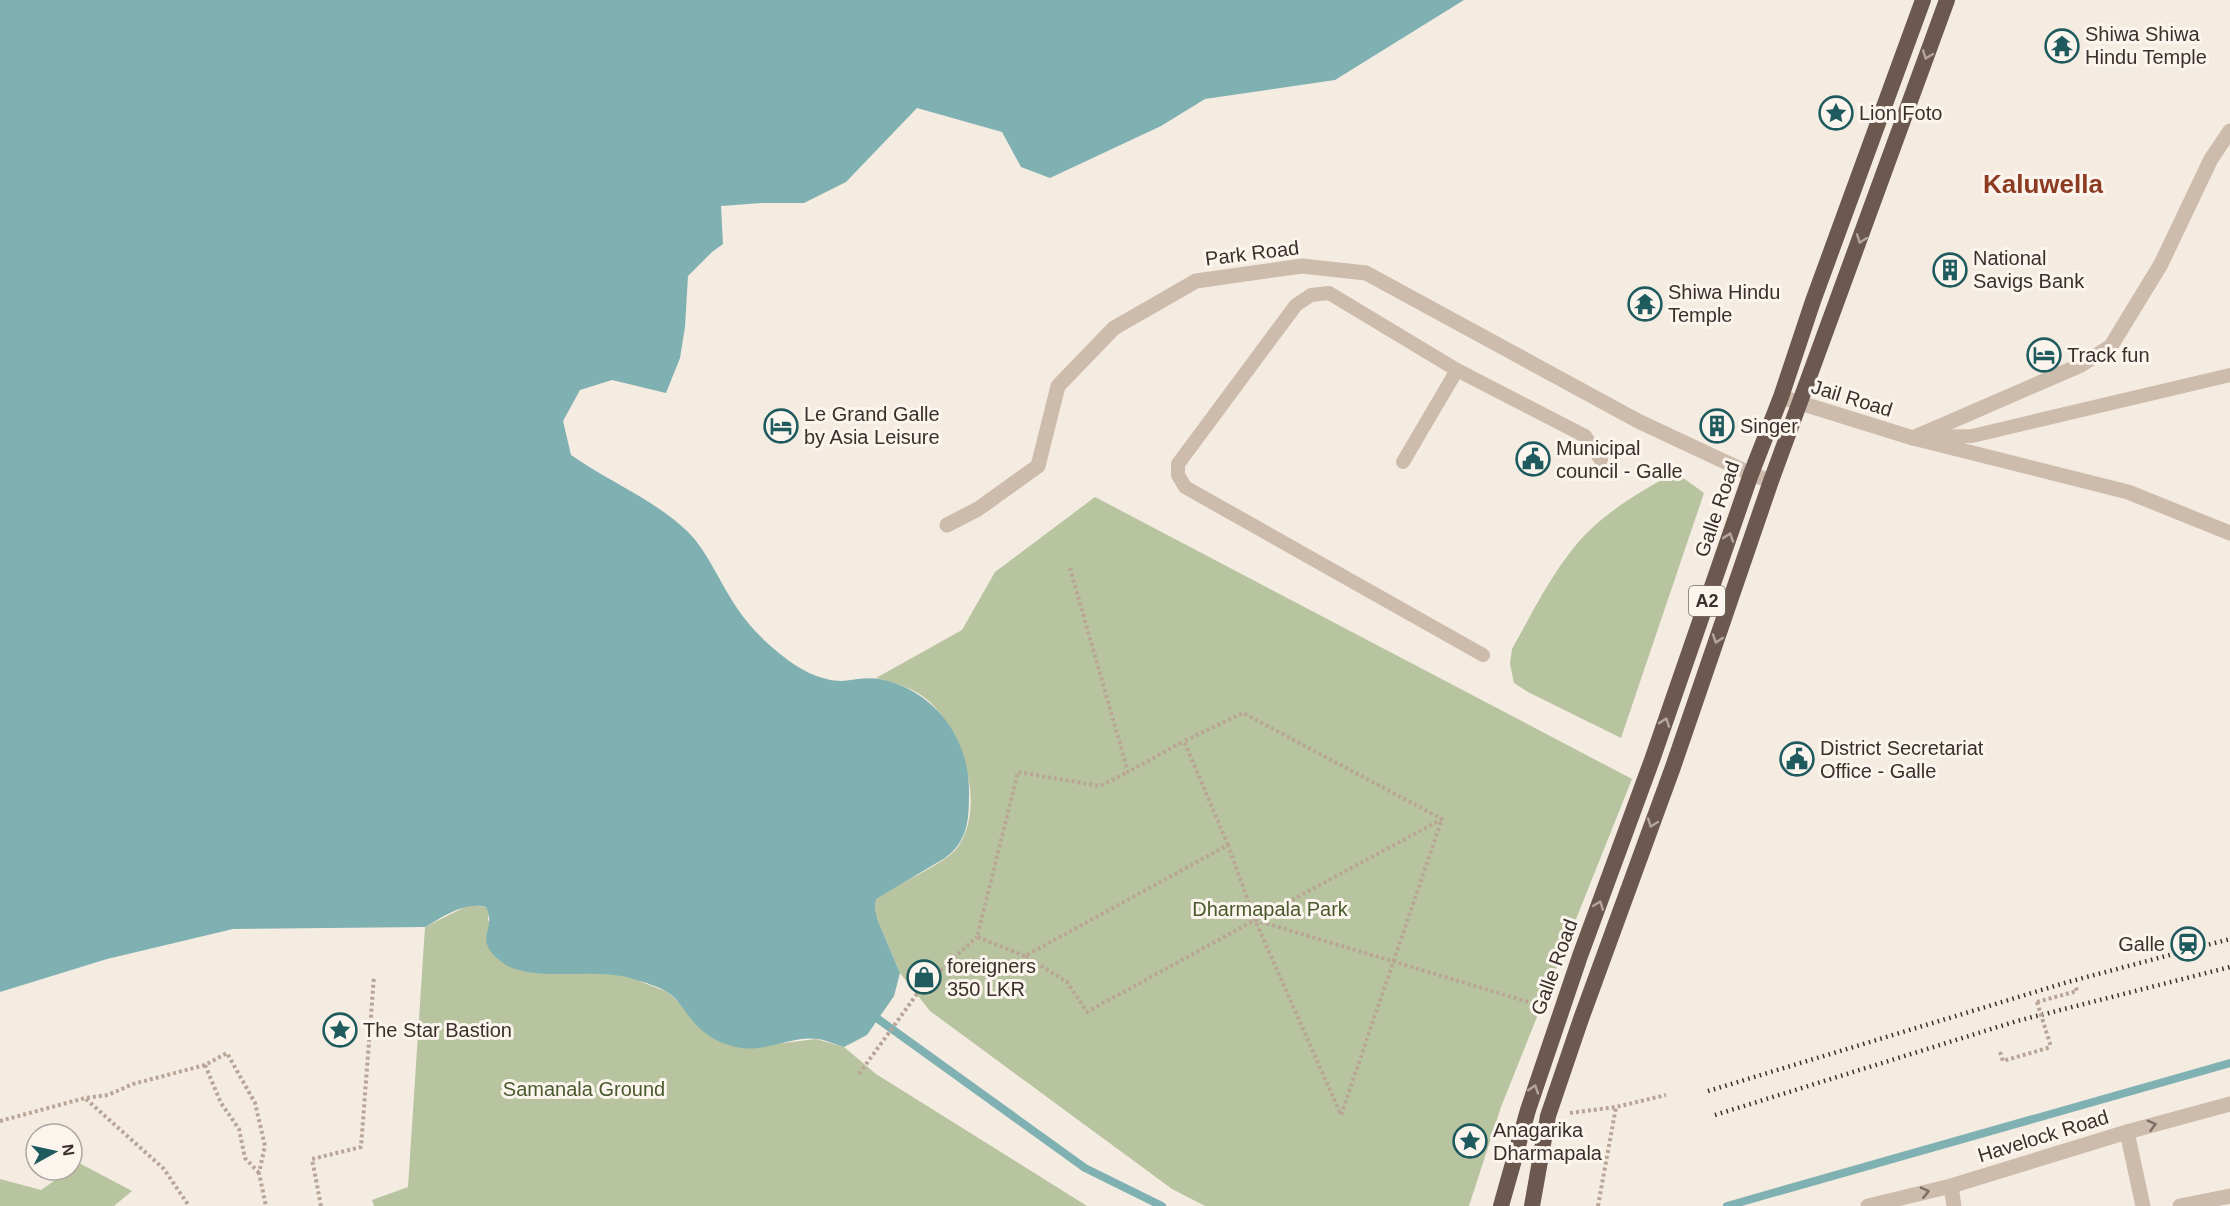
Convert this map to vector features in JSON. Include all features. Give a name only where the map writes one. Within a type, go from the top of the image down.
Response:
[{"type":"highway","name":"Galle Road","points":[[1501,1206],[1528,1110],[1560,1012],[1656,749],[1813,301],[1923,0]]},
{"type":"highway","name":"A2","points":[[1532,1206],[1548,1116],[1593,985],[1676,756],[1771,481],[1947,0]]},
{"type":"street","points":[[1912,438],[2081,365],[2110,346],[2161,264],[2211,159],[2230,131]]},
{"type":"street","name":"Park Road","points":[[947,525],[978,509],[1038,466],[1058,386],[1114,328],[1196,281],[1302,266],[1366,273],[1638,421],[1751,474],[1771,481]]},
{"type":"street","name":"Jail Road","points":[[1781,397],[1912,438],[2128,492],[2230,533]]},
{"type":"street","name":"Havelock Road","points":[[1868,1206],[1952,1186],[2127,1132],[2230,1104]]},
{"type":"street","points":[[2127,1132],[2143,1206]]},
{"type":"street","points":[[1952,1186],[1954,1206]]},
{"type":"street","points":[[2180,1206],[2230,1196]]},
{"type":"lane","points":[[1484,655],[1185,488],[1178,475],[1178,464],[1296,305],[1311,295],[1329,292],[1457,370],[1585,436],[1601,460]]},
{"type":"lane","points":[[1403,462],[1457,370]]},
{"type":"lane","points":[[1912,438],[1972,436],[2230,375]]},
{"type":"path","points":[[1070,568],[1128,772]]},
{"type":"path","points":[[859,1074],[922,987],[977,937],[1018,772],[1100,786],[1184,741],[1243,713],[1442,819]]},
{"type":"path","points":[[1184,741],[1228,845],[1255,920],[1341,1115],[1442,819]]},
{"type":"path","points":[[977,937],[1025,956],[1067,982],[1087,1012],[1442,819]]},
{"type":"path","points":[[1025,956],[1228,845]]},
{"type":"path","points":[[1255,920],[1560,1012]]},
{"type":"path","points":[[321,1206],[312,1159],[361,1148],[374,976]]},
{"type":"path","points":[[2000,1052],[2003,1061],[2051,1047],[2037,1002],[2077,991],[2075,985]]},
{"type":"path","points":[[0,1121],[86,1098],[108,1095],[134,1084],[205,1065],[227,1053],[255,1102],[265,1146],[259,1173],[266,1206]]},
{"type":"path","points":[[205,1065],[221,1103],[239,1129],[245,1158],[259,1173]]},
{"type":"path","points":[[1548,1116],[1616,1107],[1666,1095]]},
{"type":"path","points":[[86,1098],[164,1169],[189,1206]]},
{"type":"path","points":[[1598,1206],[1616,1107]]},
{"type":"green space","points":[[1675,472],[1704,493],[1621,738],[1514,683],[1510,664],[1512,649],[1547,586],[1579,541],[1611,512]]},
{"type":"green space","name":"Dharmapala Park","points":[[1095,497],[1632,779],[1501,1107],[1469,1206],[1205,1206],[1172,1189],[930,1011],[900,973],[878,921],[875,909],[876,899],[942,861],[957,848],[966,832],[970,813],[970,792],[961,751],[942,716],[930,702],[918,693],[876,678],[962,630],[995,572]]},
{"type":"green space","name":"Samanala Ground","points":[[469,905],[486,907],[489,913],[488,920],[519,970],[540,973],[611,973],[632,978],[667,992],[684,1007],[697,1026],[744,1048],[816,1039],[844,1047],[876,1074],[1087,1206],[374,1206],[372,1200],[408,1187],[425,927]]},
{"type":"green space","points":[[84,1166],[132,1191],[114,1206],[0,1206],[0,1179],[41,1190],[52,1182],[84,1182]]},
{"type":"water","points":[[0,0],[1464,0],[1335,80],[1205,99],[1161,126],[1050,178],[1021,167],[1002,132],[917,108],[846,182],[804,203],[721,206],[723,244],[688,276],[685,327],[680,358],[666,393],[612,380],[580,390],[563,421],[571,455],[646,500],[688,532],[706,555],[730,597],[754,630],[797,666],[819,677],[834,681],[879,679],[898,684],[916,693],[945,719],[963,753],[968,772],[966,829],[953,851],[876,899],[875,909],[878,921],[900,973],[894,996],[867,1035],[844,1047],[809,1038],[750,1049],[729,1045],[712,1037],[697,1026],[672,996],[650,984],[618,975],[530,973],[503,963],[488,947],[486,941],[489,915],[486,907],[478,906],[454,911],[425,927],[233,929],[107,959],[0,992]]},
{"type":"waterway","points":[[878,1019],[1085,1168],[1162,1206]]},
{"type":"waterway","points":[[1727,1206],[2230,1063]]},
{"type":"railway","points":[[1708,1091],[2068,982],[2230,939]]},
{"type":"railway","points":[[1715,1115],[2017,1021],[2230,967]]},
{"type":"place","name":"Shiwa Shiwa Hindu Temple","points":[[2062,46]]},
{"type":"place","name":"Lion Foto","points":[[1836,113]]},
{"type":"place","name":"National Savigs Bank","points":[[1950,270]]},
{"type":"place","name":"Shiwa Hindu Temple","points":[[1645,304]]},
{"type":"place","name":"Track fun","points":[[2044,355]]},
{"type":"place","name":"Le Grand Galle by Asia Leisure","points":[[781,426]]},
{"type":"place","name":"Singer","points":[[1717,426]]},
{"type":"place","name":"Municipal council - Galle","points":[[1533,459]]},
{"type":"place","name":"District Secretariat Office - Galle","points":[[1797,759]]},
{"type":"place","name":"Galle","points":[[2188,944]]},
{"type":"place","name":"foreigners 350 LKR","points":[[924,977]]},
{"type":"place","name":"The Star Bastion","points":[[340,1030]]},
{"type":"place","name":"Anagarika Dharmapala","points":[[1470,1141]]},
{"type":"district","name":"Kaluwella","points":[[2043,184]]}]
